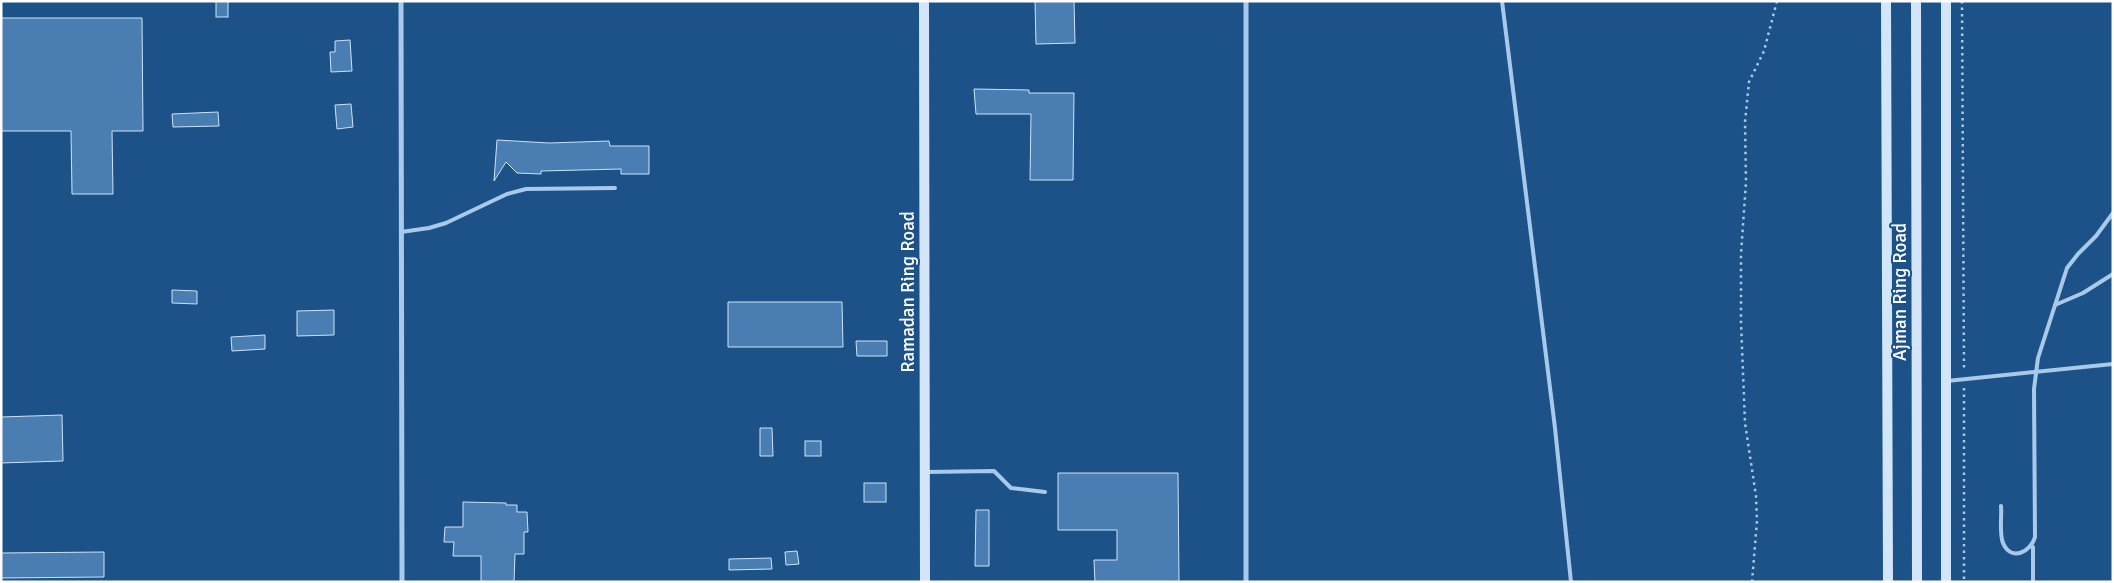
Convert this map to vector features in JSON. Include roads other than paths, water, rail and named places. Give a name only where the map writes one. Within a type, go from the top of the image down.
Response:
[{"type":"main road","name":"Ramadan Ring Road","points":[[924,1],[925,582]]},
{"type":"main road","name":"Ajman Ring Road","points":[[1886,1],[1888,582]]},
{"type":"main road","name":"Ajman Ring Road","points":[[1916,1],[1917,582]]},
{"type":"main road","points":[[1946,1],[1946,582]]},
{"type":"street","points":[[400,1],[402,582]]},
{"type":"street","points":[[1246,1],[1246,582]]},
{"type":"lane","points":[[1502,1],[1555,428],[1571,582]]},
{"type":"lane","points":[[401,232],[429,228],[446,223],[507,194],[526,189],[615,188]]},
{"type":"lane","points":[[2033,582],[2033,546],[2035,537],[2035,372],[2064,276],[2072,260],[2096,236],[2113,212]]},
{"type":"lane","points":[[2055,304],[2083,293],[2113,274]]},
{"type":"lane","points":[[1947,381],[2113,364]]},
{"type":"lane","points":[[926,472],[994,471],[1011,488],[1045,492]]},
{"type":"lane","points":[[2001,506],[2003,543],[2009,550],[2017,554],[2026,552],[2033,546]]}]
